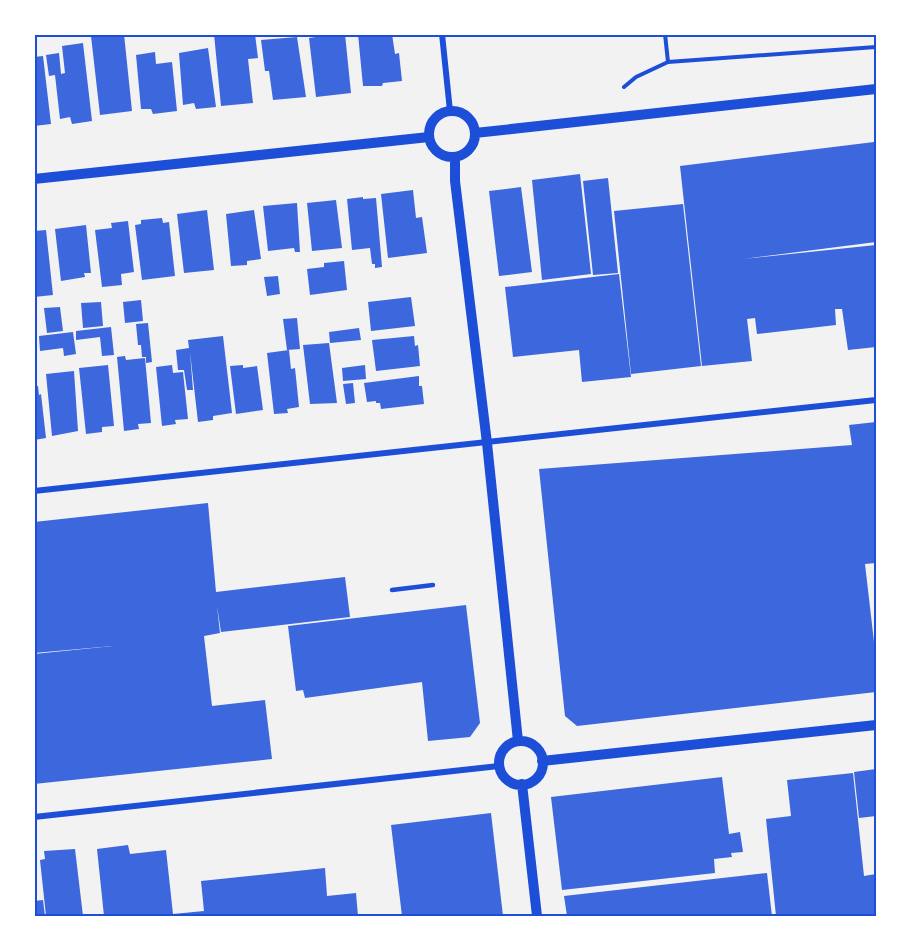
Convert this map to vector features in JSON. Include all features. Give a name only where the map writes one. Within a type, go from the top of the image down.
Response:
[{"type":"street","points":[[442,34],[450,111]]},
{"type":"street","points":[[475,133],[876,89]]},
{"type":"street","points":[[450,111],[459,112],[467,117],[475,133],[470,149],[455,157],[441,155],[435,150],[429,136],[432,122],[450,111]]},
{"type":"street","points":[[34,179],[429,136]]},
{"type":"street","points":[[455,157],[455,181],[487,443],[518,741]]},
{"type":"street","points":[[34,491],[876,400]]},
{"type":"street","points":[[542,761],[876,725]]},
{"type":"street","points":[[518,741],[532,744],[541,754],[542,761],[537,777],[522,784],[507,780],[499,766],[499,759],[506,747],[518,741]]},
{"type":"street","points":[[34,817],[499,766]]},
{"type":"street","points":[[522,784],[537,916]]},
{"type":"lane","points":[[392,590],[433,585]]},
{"type":"path","points":[[664,34],[668,62]]},
{"type":"path","points":[[624,87],[636,77],[668,62],[876,47]]},
{"type":"building","points":[[124,34],[132,111],[100,115],[91,36]]},
{"type":"building","points":[[214,34],[255,34],[258,58],[248,59],[253,103],[221,106]]},
{"type":"building","points":[[345,34],[351,93],[316,97],[309,38]]},
{"type":"building","points":[[358,34],[392,34],[395,54],[399,53],[402,81],[383,83],[382,86],[363,86]]},
{"type":"building","points":[[297,37],[306,97],[273,100],[269,71],[265,71],[261,40]]},
{"type":"building","points":[[83,43],[92,121],[72,124],[70,117],[60,119],[55,75],[49,76],[46,55],[59,53],[61,74],[65,73],[62,46]]},
{"type":"building","points":[[208,48],[216,107],[196,109],[194,103],[183,105],[179,53]]},
{"type":"building","points":[[155,52],[156,64],[172,62],[177,111],[153,114],[151,109],[141,109],[136,55]]},
{"type":"building","points":[[43,56],[51,124],[34,126],[34,57]]},
{"type":"building","points":[[874,142],[876,242],[743,259],[876,245],[876,347],[848,350],[842,309],[835,309],[836,325],[757,334],[755,318],[747,319],[752,361],[702,366],[680,166]]},
{"type":"building","points":[[580,174],[591,274],[542,280],[532,180]]},
{"type":"building","points":[[608,178],[618,273],[593,275],[583,181]]},
{"type":"building","points":[[521,187],[532,272],[499,276],[489,191]]},
{"type":"building","points":[[413,190],[416,218],[422,217],[427,253],[388,258],[381,194]]},
{"type":"building","points":[[363,197],[363,199],[376,198],[382,267],[375,268],[375,264],[372,264],[370,248],[352,250],[347,199]]},
{"type":"building","points":[[336,200],[342,248],[312,251],[307,203]]},
{"type":"building","points":[[297,203],[300,252],[295,252],[294,248],[268,251],[263,206]]},
{"type":"building","points":[[683,204],[701,366],[631,374],[614,211]]},
{"type":"building","points":[[207,210],[214,270],[184,273],[177,214]]},
{"type":"building","points":[[254,210],[261,259],[247,261],[247,265],[231,266],[226,214]]},
{"type":"building","points":[[162,218],[163,223],[169,222],[175,276],[142,280],[135,225],[141,224],[141,220]]},
{"type":"building","points":[[128,221],[134,272],[121,274],[122,285],[102,287],[95,230],[112,228],[111,223]]},
{"type":"building","points":[[86,225],[91,273],[84,273],[85,277],[61,281],[55,229]]},
{"type":"building","points":[[46,230],[53,295],[34,297],[34,231]]},
{"type":"building","points":[[344,261],[347,290],[310,295],[307,269],[324,267],[324,263]]},
{"type":"building","points":[[619,274],[631,377],[582,382],[579,350],[513,357],[505,287]]},
{"type":"building","points":[[278,276],[280,294],[267,296],[264,277]]},
{"type":"building","points":[[411,297],[415,326],[371,331],[368,302]]},
{"type":"building","points":[[141,300],[143,321],[125,323],[123,302]]},
{"type":"building","points":[[101,302],[103,326],[83,328],[81,303]]},
{"type":"building","points":[[60,307],[63,331],[47,333],[44,308]]},
{"type":"building","points":[[297,318],[300,349],[287,350],[283,319]]},
{"type":"building","points":[[148,323],[152,362],[146,363],[146,357],[142,357],[141,345],[138,345],[136,324]]},
{"type":"building","points":[[111,327],[114,355],[102,356],[100,337],[76,340],[76,331]]},
{"type":"building","points":[[359,328],[361,340],[330,343],[329,332]]},
{"type":"building","points":[[73,332],[76,354],[64,356],[63,348],[40,351],[39,336]]},
{"type":"building","points":[[223,336],[232,413],[213,416],[213,420],[198,422],[190,352],[193,390],[187,390],[184,370],[178,370],[176,350],[189,348],[188,340]]},
{"type":"building","points":[[414,336],[415,346],[418,345],[420,366],[376,371],[372,340]]},
{"type":"building","points":[[329,343],[337,403],[310,404],[303,345]]},
{"type":"building","points":[[289,350],[291,369],[295,368],[299,407],[287,409],[288,413],[274,414],[267,353]]},
{"type":"building","points":[[125,356],[126,360],[145,358],[151,423],[138,424],[139,429],[124,431],[117,357]]},
{"type":"building","points":[[108,365],[114,426],[102,427],[102,432],[86,434],[79,368]]},
{"type":"building","points":[[172,365],[173,373],[183,372],[188,419],[175,420],[176,424],[162,426],[156,367]]},
{"type":"building","points":[[243,365],[243,368],[257,366],[263,410],[236,414],[230,366]]},
{"type":"building","points":[[365,365],[366,379],[343,381],[342,368]]},
{"type":"building","points":[[74,371],[78,431],[52,436],[46,374]]},
{"type":"building","points":[[419,376],[424,404],[381,409],[380,403],[376,401],[367,402],[364,383]]},
{"type":"building","points":[[353,383],[355,403],[346,404],[343,384]]},
{"type":"building","points":[[34,386],[38,386],[39,395],[41,394],[46,438],[34,440]]},
{"type":"building","points":[[876,422],[876,563],[865,564],[876,659],[876,692],[577,726],[565,716],[539,469],[852,445],[849,425]]},
{"type":"building","points":[[208,503],[216,592],[345,577],[350,617],[221,632],[217,606],[220,633],[204,636],[212,706],[265,700],[272,759],[34,784],[34,654],[113,646],[34,653],[34,522]]},
{"type":"building","points":[[466,605],[480,723],[470,737],[428,741],[422,682],[305,698],[303,690],[296,691],[288,626]]},
{"type":"building","points":[[876,769],[876,816],[859,818],[854,772]]},
{"type":"building","points":[[853,773],[864,876],[876,874],[876,916],[776,916],[766,819],[791,816],[787,780]]},
{"type":"building","points":[[722,777],[729,834],[740,832],[743,852],[731,853],[732,857],[714,859],[715,873],[562,890],[551,797]]},
{"type":"building","points":[[491,813],[503,916],[402,916],[391,825]]},
{"type":"building","points":[[128,845],[130,854],[166,850],[173,914],[204,911],[201,881],[325,868],[327,896],[356,893],[358,916],[104,916],[97,849]]},
{"type":"building","points":[[75,849],[83,916],[46,916],[40,860],[45,859],[44,851]]},
{"type":"building","points":[[767,873],[772,916],[567,916],[564,896]]},
{"type":"building","points":[[43,900],[45,916],[34,916],[34,901]]}]
